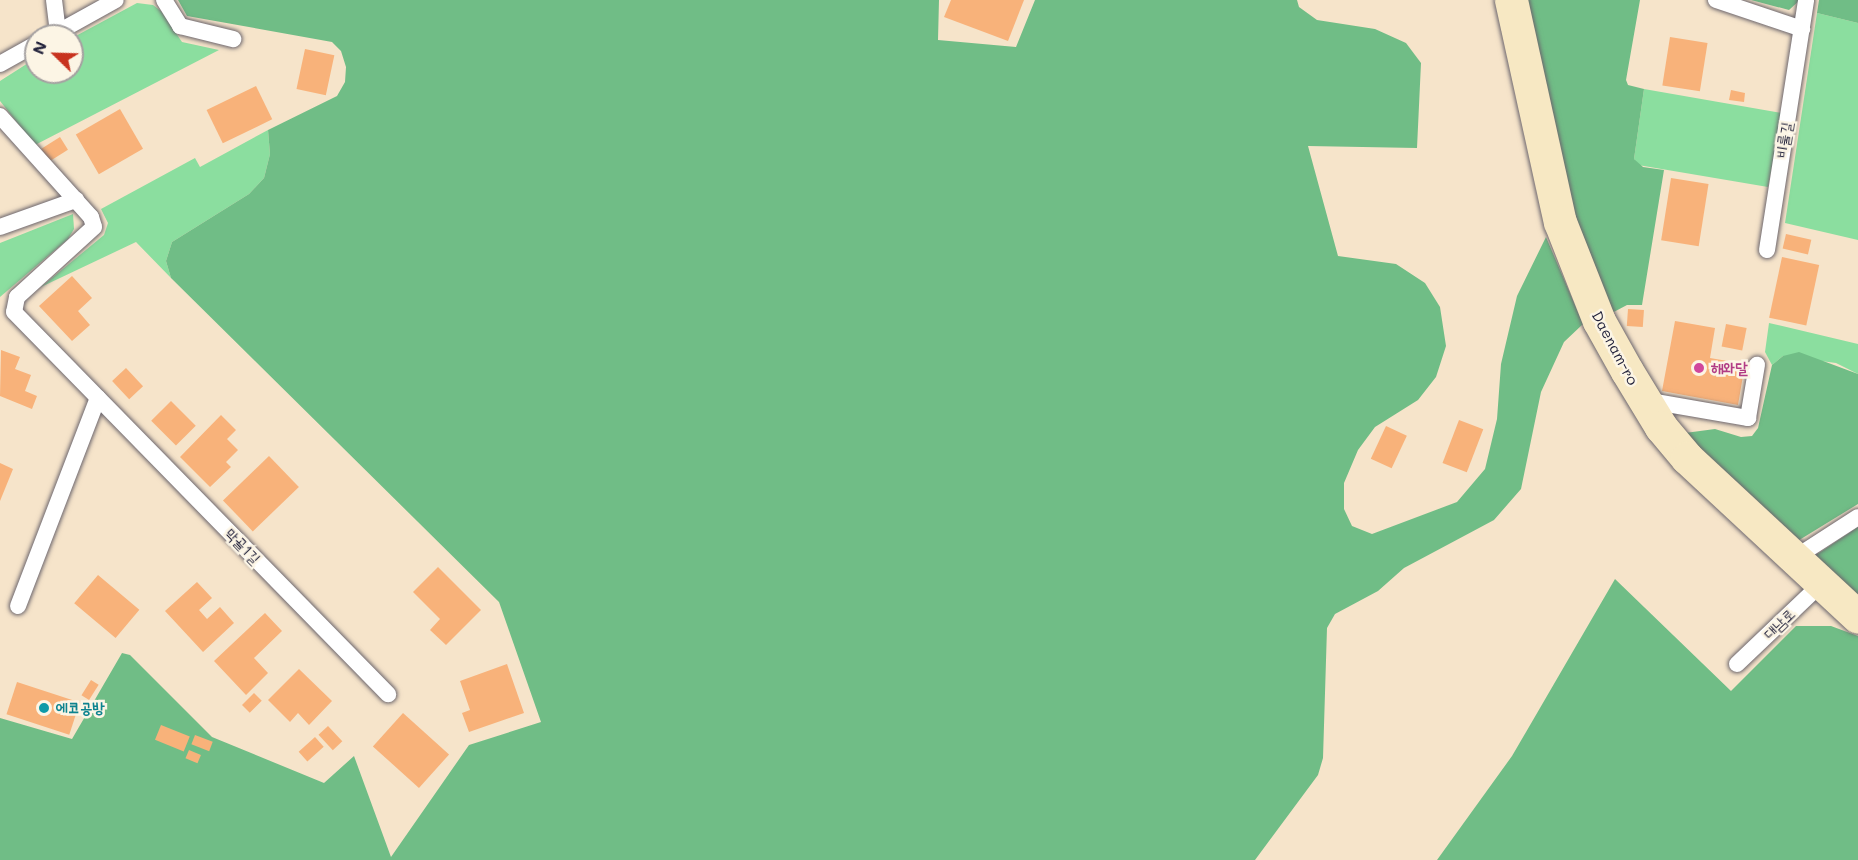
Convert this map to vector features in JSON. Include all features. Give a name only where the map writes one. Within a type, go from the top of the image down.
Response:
[{"type":"street","name":"Daenam-ro","points":[[1511,0],[1560,222],[1599,321],[1643,400],[1687,458],[1858,617]]},
{"type":"lane","points":[[54,0],[55,24]]},
{"type":"lane","points":[[73,24],[116,0]]},
{"type":"lane","points":[[164,0],[180,26],[233,39]]},
{"type":"lane","points":[[1716,0],[1802,29]]},
{"type":"lane","name":"비룰길","points":[[1767,250],[1806,0]]},
{"type":"lane","points":[[0,64],[24,51]]},
{"type":"lane","name":"막골1길","points":[[0,116],[94,222],[92,231],[17,297],[13,307],[98,398],[388,694]]},
{"type":"lane","points":[[0,227],[76,200]]},
{"type":"lane","points":[[1643,400],[1748,418],[1757,365]]},
{"type":"lane","points":[[18,606],[98,398]]},
{"type":"lane","points":[[1793,559],[1858,517]]},
{"type":"lane","name":"대남로","points":[[1737,664],[1821,584]]},
{"type":"green space","points":[[178,0],[939,0],[938,40],[1016,47],[1035,0],[1297,0],[1299,7],[1317,20],[1375,29],[1406,43],[1421,63],[1417,148],[1308,146],[1338,256],[1396,264],[1425,283],[1440,307],[1446,346],[1436,377],[1418,400],[1375,427],[1358,450],[1344,483],[1344,509],[1352,526],[1372,534],[1457,502],[1485,469],[1497,419],[1501,364],[1517,296],[1546,237],[1583,324],[1564,342],[1541,392],[1521,489],[1494,520],[1404,568],[1378,591],[1335,614],[1327,628],[1323,758],[1318,775],[1255,860],[0,860],[0,718],[72,739],[122,653],[130,655],[212,737],[324,783],[354,756],[391,857],[469,745],[541,722],[499,602],[171,278],[166,261],[172,242],[249,194],[264,178],[270,154],[268,130],[337,96],[345,82],[346,67],[341,51],[332,42],[187,16]]},
{"type":"green space","points":[[1524,0],[1640,0],[1626,80],[1628,85],[1644,89],[1634,159],[1643,167],[1664,170],[1642,305],[1627,305],[1610,314],[1575,221]]},
{"type":"green space","points":[[1751,0],[1800,0],[1789,10]]},
{"type":"green space","points":[[1819,0],[1858,0],[1858,23],[1817,13]]},
{"type":"green space","points":[[137,3],[153,5],[161,11],[182,42],[219,50],[35,145],[0,101],[0,81],[24,66],[24,84],[84,84],[84,32]]},
{"type":"green space","points":[[1817,13],[1858,23],[1858,240],[1785,223]]},
{"type":"green space","points":[[1644,89],[1782,113],[1768,187],[1638,165],[1634,159]]},
{"type":"green space","points":[[268,130],[270,154],[264,178],[249,194],[172,242],[166,261],[171,278],[136,242],[41,287],[104,235],[108,223],[101,209],[195,158],[200,167]]},
{"type":"green space","points":[[73,214],[74,229],[68,239],[0,297],[0,243]]},
{"type":"green space","points":[[1769,323],[1858,344],[1858,374],[1836,363],[1783,356],[1772,365],[1765,352]]},
{"type":"green space","points":[[1799,352],[1858,374],[1858,504],[1796,542],[1685,433],[1715,429],[1741,437],[1752,436],[1758,428],[1772,365],[1783,356]]},
{"type":"green space","points":[[1858,527],[1858,598],[1813,557]]},
{"type":"green space","points":[[1615,579],[1731,691],[1796,626],[1831,626],[1858,636],[1858,860],[1437,860],[1512,756]]},
{"type":"building","points":[[951,0],[1024,0],[1008,41],[944,17]]},
{"type":"building","points":[[1670,37],[1708,43],[1700,91],[1662,85]]},
{"type":"building","points":[[305,49],[334,55],[326,95],[296,89]]},
{"type":"building","points":[[256,86],[272,119],[223,143],[207,110]]},
{"type":"building","points":[[1731,90],[1745,93],[1744,102],[1729,100]]},
{"type":"building","points":[[120,109],[143,149],[99,174],[76,134]]},
{"type":"building","points":[[60,137],[68,150],[49,161],[41,149]]},
{"type":"building","points":[[1671,178],[1709,184],[1699,246],[1661,240]]},
{"type":"building","points":[[1786,234],[1811,240],[1808,254],[1783,249]]},
{"type":"building","points":[[1782,257],[1819,265],[1806,326],[1769,318]]},
{"type":"building","points":[[72,276],[92,298],[78,311],[90,325],[72,341],[39,306]]},
{"type":"building","points":[[1628,309],[1644,310],[1643,327],[1627,326]]},
{"type":"building","points":[[1675,321],[1715,328],[1710,358],[1745,364],[1738,405],[1662,391]]},
{"type":"building","points":[[1726,324],[1747,328],[1742,351],[1722,347]]},
{"type":"building","points":[[1,350],[20,357],[15,369],[31,375],[25,391],[37,396],[32,409],[0,396]]},
{"type":"building","points":[[126,368],[143,386],[129,399],[112,381]]},
{"type":"building","points":[[171,401],[196,426],[176,446],[151,421]]},
{"type":"building","points":[[221,415],[236,430],[227,439],[238,450],[226,462],[231,467],[210,487],[180,457]]},
{"type":"building","points":[[1459,420],[1483,429],[1467,472],[1443,463]]},
{"type":"building","points":[[1386,426],[1407,436],[1392,468],[1371,459]]},
{"type":"building","points":[[269,456],[299,487],[253,531],[223,500]]},
{"type":"building","points":[[0,463],[13,469],[0,501]]},
{"type":"building","points":[[438,567],[481,610],[446,645],[430,630],[440,619],[413,592]]},
{"type":"building","points":[[98,575],[139,610],[116,638],[74,603]]},
{"type":"building","points":[[197,582],[212,598],[199,610],[207,619],[220,607],[234,623],[203,652],[165,611]]},
{"type":"building","points":[[265,613],[282,631],[254,658],[268,673],[246,695],[214,661]]},
{"type":"building","points":[[507,664],[524,713],[469,732],[462,713],[470,710],[460,681]]},
{"type":"building","points":[[299,669],[332,701],[309,725],[298,713],[290,722],[268,700]]},
{"type":"building","points":[[91,680],[99,685],[89,700],[81,695]]},
{"type":"building","name":"에코공방","points":[[17,682],[80,702],[69,735],[6,714]]},
{"type":"building","points":[[254,693],[262,701],[250,713],[242,705]]},
{"type":"building","points":[[403,713],[449,754],[419,788],[373,746]]},
{"type":"building","points":[[161,725],[190,737],[184,751],[155,740]]},
{"type":"building","points":[[328,726],[342,741],[333,750],[318,735]]},
{"type":"building","points":[[195,735],[213,742],[209,751],[191,744]]},
{"type":"building","points":[[315,737],[324,747],[307,761],[299,752]]},
{"type":"building","points":[[189,750],[201,755],[197,763],[185,758]]},
{"type":"place","name":"해와달","points":[[1699,368]]},
{"type":"place","name":"에코공방","points":[[44,708]]}]
